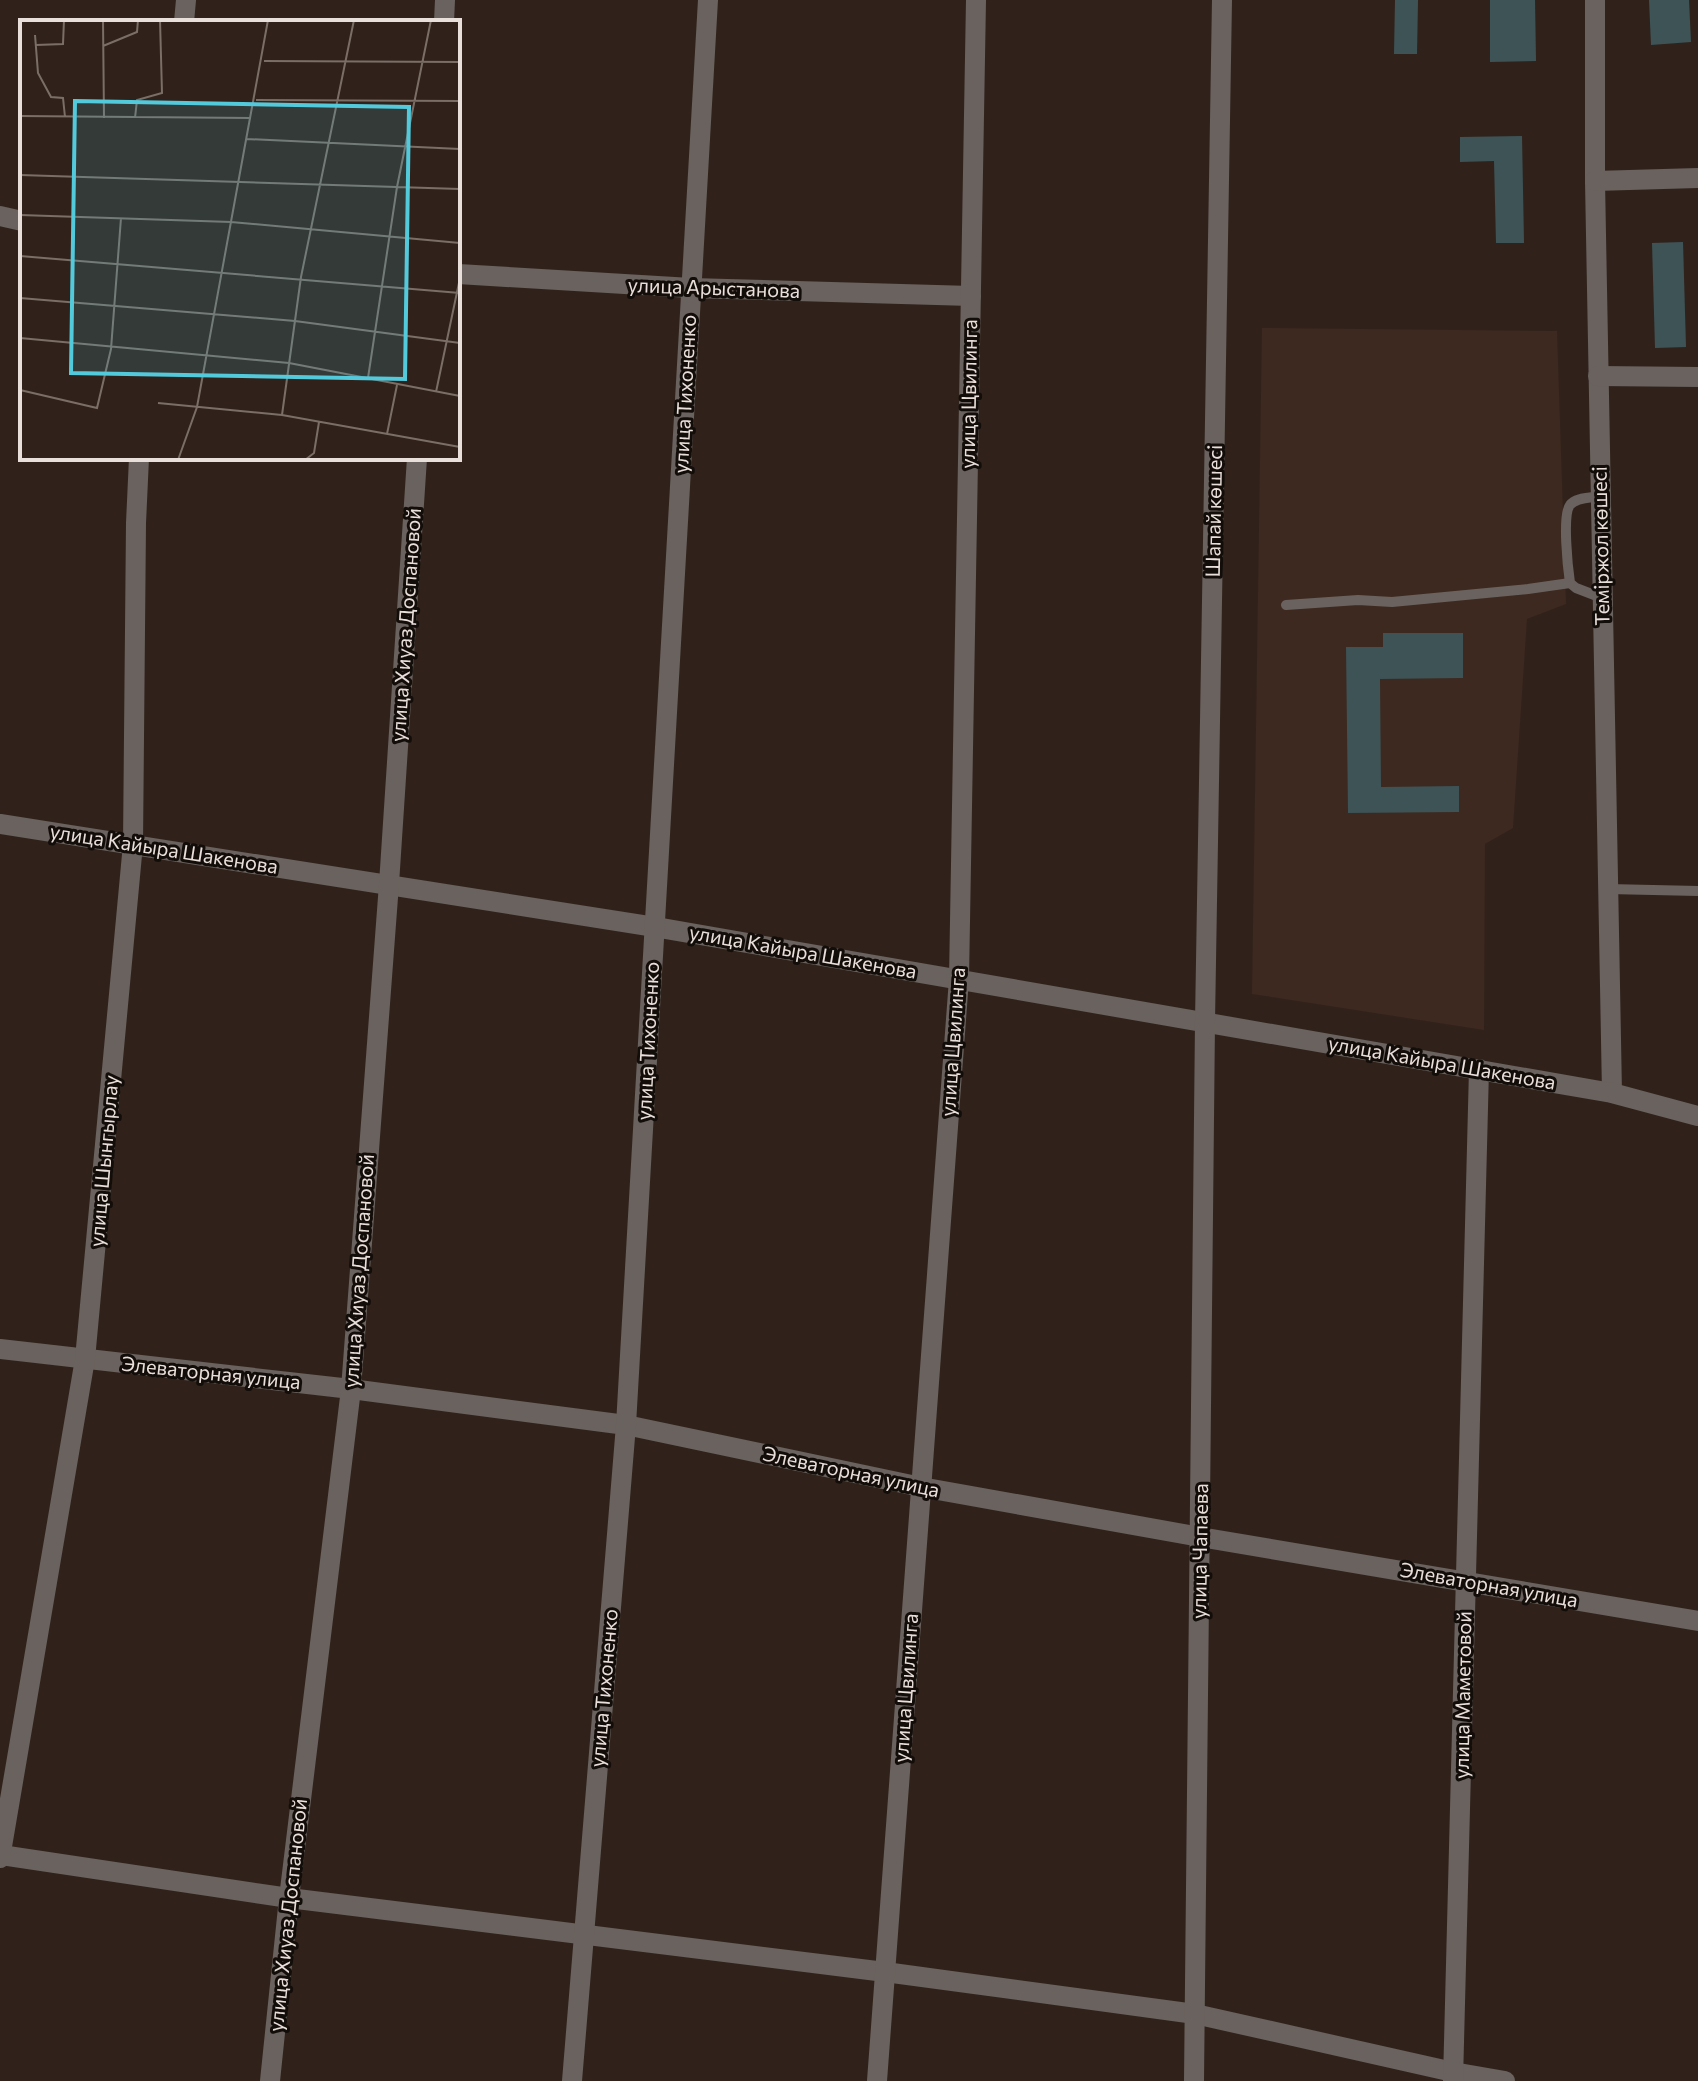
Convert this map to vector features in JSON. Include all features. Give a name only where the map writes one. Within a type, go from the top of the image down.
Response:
[{"type":"street","points":[[184,20],[186,0]]},
{"type":"street","points":[[444,20],[445,0]]},
{"type":"street","name":"улица Тихоненко","points":[[572,2081],[626,1425],[708,0]]},
{"type":"street","name":"улица Цвилинга","points":[[877,2081],[959,979],[976,0]]},
{"type":"street","name":"Шапай көшесі","points":[[1205,1022],[1222,0]]},
{"type":"street","name":"Теміржол көшесі","points":[[1595,0],[1598,376],[1612,1093]]},
{"type":"street","points":[[1595,181],[1698,178]]},
{"type":"street","points":[[0,216],[20,221]]},
{"type":"street","name":"улица Арыстанова","points":[[460,274],[691,288],[971,296]]},
{"type":"street","points":[[1598,376],[1698,377]]},
{"type":"street","name":"улица Шынгырлау","points":[[0,1856],[85,1359],[133,844],[139,460]]},
{"type":"street","name":"улица Хиуаз Доспановой","points":[[270,2081],[289,1898],[351,1389],[417,460]]},
{"type":"street","name":"улица Кайыра Шакенова","points":[[0,824],[389,884],[959,979],[1612,1093],[1698,1116]]},
{"type":"street","name":"улица Чапаева","points":[[1194,2081],[1205,1022]]},
{"type":"street","name":"улица Маметовой","points":[[1453,2076],[1479,1069]]},
{"type":"street","name":"Элеваторная улица","points":[[0,1349],[351,1389],[626,1425],[921,1487],[1698,1621]]},
{"type":"street","points":[[0,1856],[289,1898],[1195,2014],[1453,2076],[1505,2081]]},
{"type":"lane","points":[[1600,496],[1577,500],[1566,513],[1570,583],[1602,598]]},
{"type":"lane","points":[[1286,605],[1358,600],[1392,602],[1570,583]]},
{"type":"lane","points":[[1608,889],[1698,891]]},
{"type":"shaded area","points":[[1262,328],[1557,331],[1566,604],[1527,619],[1513,828],[1485,844],[1484,1030],[1252,994]]},
{"type":"building","points":[[1395,0],[1418,0],[1417,54],[1394,54]]},
{"type":"building","points":[[1490,0],[1535,0],[1536,61],[1490,62]]},
{"type":"building","points":[[1649,0],[1689,0],[1691,42],[1651,45]]},
{"type":"building","points":[[1522,136],[1524,243],[1496,243],[1494,161],[1460,162],[1460,137]]},
{"type":"building","points":[[1683,242],[1686,347],[1655,348],[1652,243]]},
{"type":"building","points":[[1383,633],[1463,633],[1463,678],[1380,679],[1381,787],[1459,786],[1459,812],[1348,813],[1346,647],[1383,647]]}]
